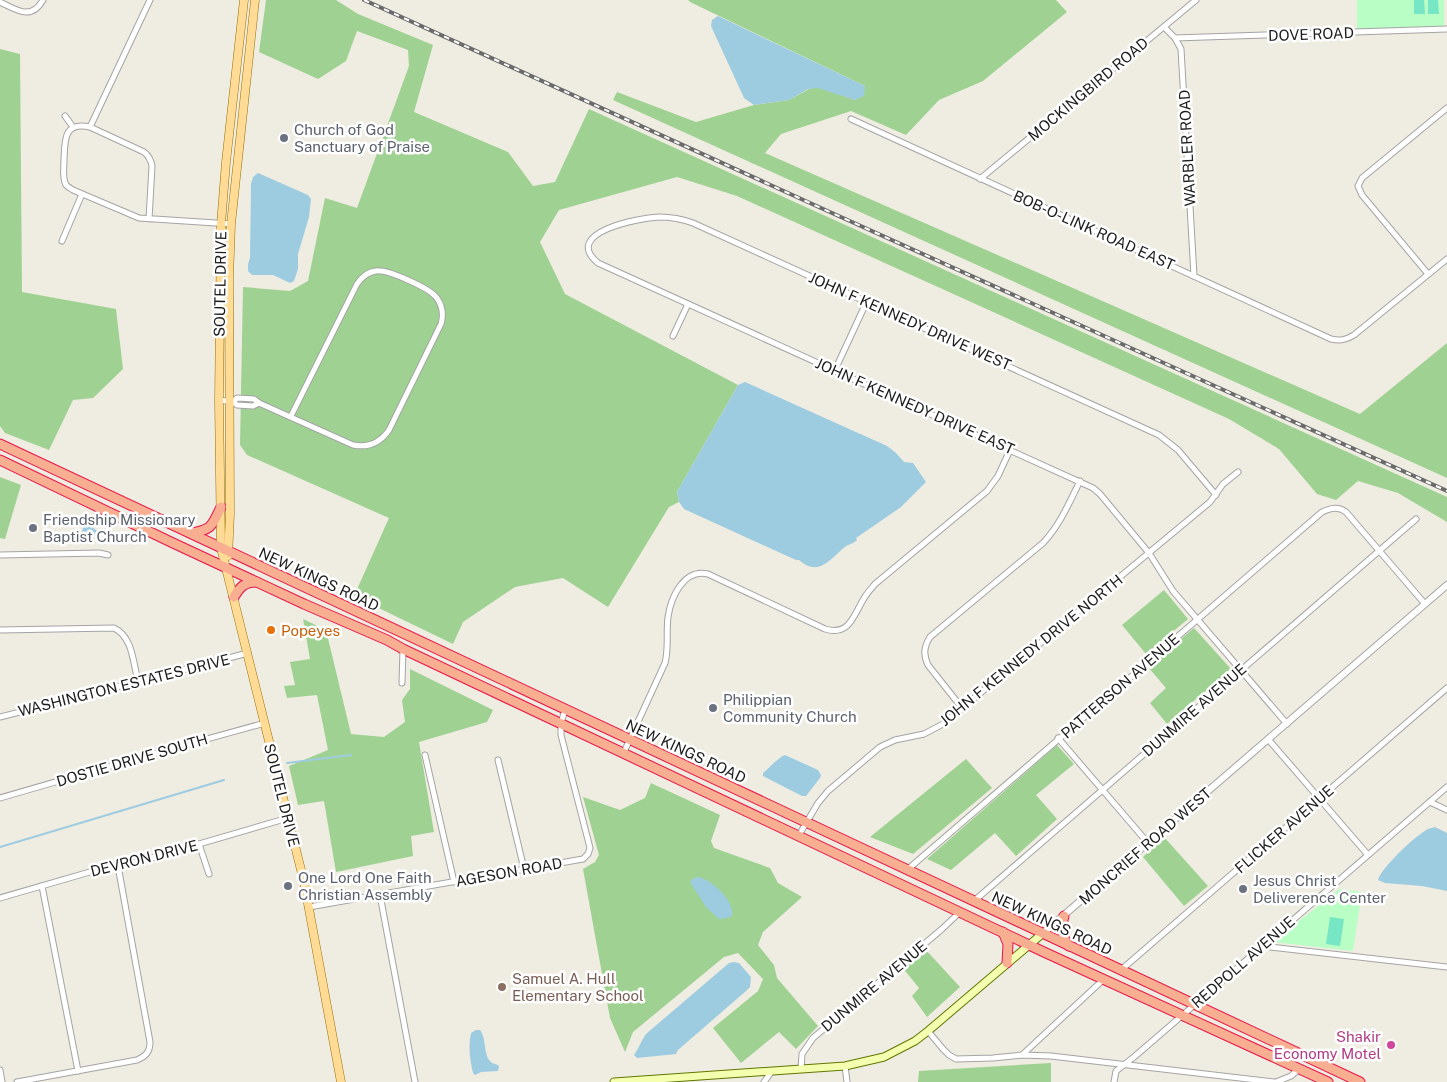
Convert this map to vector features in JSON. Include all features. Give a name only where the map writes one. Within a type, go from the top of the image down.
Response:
[{"type":"highway","name":"NEW KINGS ROAD","points":[[0,444],[1360,1082]]},
{"type":"highway","name":"NEW KINGS ROAD","points":[[0,460],[256,582],[387,640],[1028,944],[1328,1082]]},
{"type":"highway","points":[[190,534],[207,530],[213,524],[221,507]]},
{"type":"highway","points":[[234,597],[244,584],[256,582]]},
{"type":"highway","points":[[1064,916],[1062,933],[1064,940],[1069,946]]},
{"type":"highway","points":[[1003,932],[1008,944],[1007,963]]},
{"type":"main road","name":"SOUTEL DRIVE","points":[[244,0],[221,224],[219,400],[221,507],[227,568],[309,907],[341,1082]]},
{"type":"main road","name":"SOUTEL DRIVE","points":[[225,550],[231,402],[229,278],[231,224],[255,0]]},
{"type":"main road","name":"MONCRIEF ROAD WEST","points":[[614,1082],[845,1066],[884,1057],[928,1031],[1042,934]]},
{"type":"street","points":[[0,2],[27,13],[33,11],[43,0]]},
{"type":"street","points":[[90,127],[150,0]]},
{"type":"street","name":"MOCKINGBIRD ROAD","points":[[980,178],[1196,0]]},
{"type":"street","name":"WARBLER ROAD","points":[[1164,27],[1175,38],[1181,49],[1194,276]]},
{"type":"street","name":"DOVE ROAD","points":[[1175,38],[1447,29]]},
{"type":"street","points":[[1447,108],[1362,178],[1358,186],[1362,196],[1428,274],[1447,258]]},
{"type":"street","points":[[65,116],[73,127]]},
{"type":"street","name":"BOB-O-LINK ROAD EAST","points":[[851,119],[1338,340],[1344,340],[1354,335],[1428,274]]},
{"type":"street","points":[[149,219],[152,166],[150,158],[144,152],[90,127],[82,125],[73,127],[65,139],[64,176],[66,185],[134,217],[149,219],[231,224]]},
{"type":"street","points":[[62,241],[82,194]]},
{"type":"street","name":"JOHN F KENNEDY DRIVE WEST","points":[[589,250],[591,239],[594,235],[603,230],[638,219],[676,218],[693,223],[1159,435],[1178,450],[1216,495]]},
{"type":"street","name":"JOHN F KENNEDY DRIVE EAST","points":[[589,250],[590,255],[598,263],[1097,490],[1149,553],[1173,591],[1287,724]]},
{"type":"street","points":[[219,400],[231,402],[237,398],[254,399],[352,445],[368,446],[379,441],[389,430],[441,324],[443,318],[437,298],[431,292],[385,270],[369,273],[362,277],[291,416]]},
{"type":"street","points":[[835,370],[866,301]]},
{"type":"street","points":[[673,336],[688,304]]},
{"type":"street","points":[[624,752],[665,664],[670,608],[686,578],[698,573],[708,574],[825,629],[838,630],[844,628],[854,618],[863,599],[875,584],[987,491],[998,476],[1010,450]]},
{"type":"street","points":[[42,480],[47,466]]},
{"type":"street","name":"JOHN F KENNEDY DRIVE NORTH","points":[[799,835],[818,803],[828,791],[880,747],[894,740],[924,734],[934,729],[962,708],[1210,502],[1223,484],[1238,472]]},
{"type":"street","points":[[962,708],[928,666],[924,650],[926,642],[930,636],[1043,543],[1062,518],[1080,481]]},
{"type":"street","name":"PATTERSON AVENUE","points":[[907,870],[1322,512],[1336,508],[1342,509],[1379,551]]},
{"type":"street","name":"DUNMIRE AVENUE","points":[[973,901],[1416,519]]},
{"type":"street","points":[[1379,551],[1425,604]]},
{"type":"street","points":[[0,554],[99,553],[108,555]]},
{"type":"street","name":"MONCRIEF ROAD WEST","points":[[1042,934],[1447,585]]},
{"type":"street","points":[[0,630],[114,628],[121,631],[126,637],[138,681]]},
{"type":"street","points":[[387,640],[395,630]]},
{"type":"street","points":[[402,683],[403,649]]},
{"type":"street","name":"WASHINGTON ESTATES DRIVE","points":[[0,717],[248,653]]},
{"type":"street","name":"FLICKER AVENUE","points":[[1121,970],[1447,688]]},
{"type":"street","points":[[561,723],[566,710]]},
{"type":"street","name":"DOSTIE DRIVE SOUTH","points":[[0,798],[265,723]]},
{"type":"street","name":"AGESON ROAD","points":[[309,907],[583,859],[588,854],[590,848],[563,746],[561,723]]},
{"type":"street","points":[[1058,738],[1148,843]]},
{"type":"street","points":[[1268,739],[1368,855]]},
{"type":"street","points":[[425,756],[454,882]]},
{"type":"street","points":[[498,760],[524,869]]},
{"type":"street","name":"REDPOLL AVENUE","points":[[1114,1082],[1116,1070],[1447,787]]},
{"type":"street","points":[[1430,802],[1447,810]]},
{"type":"street","name":"DEVRON DRIVE","points":[[0,898],[107,867],[127,865],[288,818]]},
{"type":"street","points":[[200,844],[209,874]]},
{"type":"street","points":[[17,1082],[137,1060],[147,1054],[150,1048],[118,866]]},
{"type":"street","points":[[42,886],[78,1071]]},
{"type":"street","points":[[380,895],[415,1082]]},
{"type":"street","name":"DUNMIRE AVENUE","points":[[801,1069],[802,1054],[813,1038],[960,912]]},
{"type":"street","points":[[1261,946],[1447,967]]},
{"type":"street","points":[[1022,1055],[1104,979]]},
{"type":"street","points":[[928,1031],[949,1055],[956,1059],[1022,1055],[1051,1056],[1275,1082],[1290,1076],[1299,1069]]},
{"type":"street","points":[[845,1066],[847,1082]]},
{"type":"street","points":[[0,1070],[2,1082]]},
{"type":"street","points":[[764,1082],[772,1071]]},
{"type":"green space","points":[[266,0],[336,0],[358,14],[433,45],[414,112],[508,152],[533,186],[555,182],[589,109],[1447,497],[1447,522],[1398,493],[1358,481],[1336,500],[1317,494],[1279,449],[1229,419],[737,196],[677,177],[559,210],[540,242],[565,294],[738,385],[677,492],[679,502],[669,507],[608,607],[563,578],[515,587],[463,622],[453,644],[354,596],[389,518],[247,455],[240,445],[243,287],[290,291],[308,281],[325,198],[357,208],[409,66],[408,50],[357,31],[346,61],[318,79],[259,52]]},
{"type":"green space","points":[[688,0],[1056,0],[1067,12],[983,81],[939,100],[906,135],[851,111],[781,134],[765,153],[1360,414],[1447,343],[1447,478],[613,100],[617,92],[696,122],[754,105],[789,100],[809,89],[818,87],[855,100],[865,86]]},
{"type":"green space","points":[[1357,0],[1444,0],[1444,26],[1357,30]]},
{"type":"green space","points":[[1414,0],[1424,0],[1425,14],[1414,14]]},
{"type":"green space","points":[[1428,0],[1438,0],[1439,14],[1428,14]]},
{"type":"green space","points":[[0,49],[20,54],[22,292],[116,309],[123,369],[93,398],[73,400],[49,450],[5,433],[0,426]]},
{"type":"green space","points":[[0,477],[21,485],[5,539],[0,538]]},
{"type":"green space","points":[[1164,590],[1188,619],[1146,654],[1122,625]]},
{"type":"green space","points":[[303,619],[326,630],[351,734],[384,737],[405,722],[402,700],[410,689],[410,669],[493,710],[487,722],[419,742],[434,832],[411,836],[413,856],[336,872],[324,801],[298,805],[289,766],[328,750],[317,695],[287,698],[284,686],[295,685],[290,662],[310,659]]},
{"type":"green space","points":[[1194,628],[1231,669],[1167,724],[1150,703],[1166,688],[1148,667]]},
{"type":"green space","points":[[1057,745],[1074,764],[1036,795],[1057,819],[1016,856],[995,833],[951,870],[927,859]]},
{"type":"green space","points":[[966,759],[992,788],[913,854],[870,837]]},
{"type":"green space","points":[[651,783],[720,815],[711,841],[714,848],[770,868],[778,883],[802,897],[763,932],[758,945],[774,965],[777,978],[818,1026],[796,1049],[779,1032],[741,1063],[713,1028],[758,991],[763,979],[738,953],[724,957],[633,1032],[625,1052],[610,1018],[583,869],[595,862],[599,855],[583,797],[620,810],[645,798]]},
{"type":"green space","points":[[1164,837],[1208,886],[1184,906],[1143,857]]},
{"type":"green space","points":[[1339,889],[1362,892],[1353,951],[1273,942]]},
{"type":"green space","points":[[1330,917],[1344,919],[1340,946],[1326,944]]},
{"type":"green space","points":[[924,948],[960,987],[927,1017],[912,996],[919,988],[902,967]]},
{"type":"green space","points":[[1051,1063],[1051,1082],[918,1082],[919,1071]]},
{"type":"water","points":[[718,16],[865,86],[864,96],[855,100],[818,88],[808,89],[789,100],[754,105],[744,98],[711,26],[712,20]]},
{"type":"water","points":[[258,173],[308,195],[311,199],[309,217],[298,254],[298,269],[294,281],[290,283],[273,275],[252,275],[248,271],[250,258],[251,184],[253,177]]},
{"type":"water","points":[[745,382],[887,446],[904,462],[913,463],[926,482],[901,507],[856,538],[856,541],[846,546],[819,567],[806,565],[799,560],[684,509],[679,502],[677,492],[738,385]]},
{"type":"water","points":[[87,524],[97,531],[95,536],[84,536],[81,534],[84,525]]},
{"type":"water","points":[[785,755],[818,770],[821,775],[806,796],[802,796],[763,776],[763,773]]},
{"type":"water","points":[[1435,827],[1447,833],[1447,891],[1422,886],[1385,883],[1378,880],[1385,868],[1408,845],[1423,832]]},
{"type":"water","points":[[698,877],[709,882],[721,892],[730,904],[732,916],[719,919],[706,907],[690,882]]},
{"type":"water","points":[[729,963],[739,963],[751,977],[750,987],[746,991],[678,1050],[676,1054],[637,1058],[634,1055],[646,1034]]},
{"type":"water","points":[[480,1030],[484,1038],[487,1055],[491,1062],[499,1066],[498,1071],[481,1072],[475,1075],[473,1073],[470,1044],[471,1033]]},
{"type":"waterway","points":[[287,763],[351,755]]},
{"type":"waterway","points":[[0,847],[224,780]]},
{"type":"railway","points":[[364,0],[1447,491]]},
{"type":"place","name":"Church of God Sanctuary of Praise","points":[[284,138]]},
{"type":"place","name":"Friendship Missionary Baptist Church","points":[[33,528]]},
{"type":"place","name":"Popeyes","points":[[271,630]]},
{"type":"place","name":"Philippian Community Church","points":[[713,708]]},
{"type":"place","name":"One Lord One Faith Christian Assembly","points":[[288,886]]},
{"type":"place","name":"Jesus Christ Deliverence Center","points":[[1243,889]]},
{"type":"place","name":"Samuel A. Hull Elementary School","points":[[502,987]]},
{"type":"place","name":"Shakir Economy Motel","points":[[1391,1045]]}]
